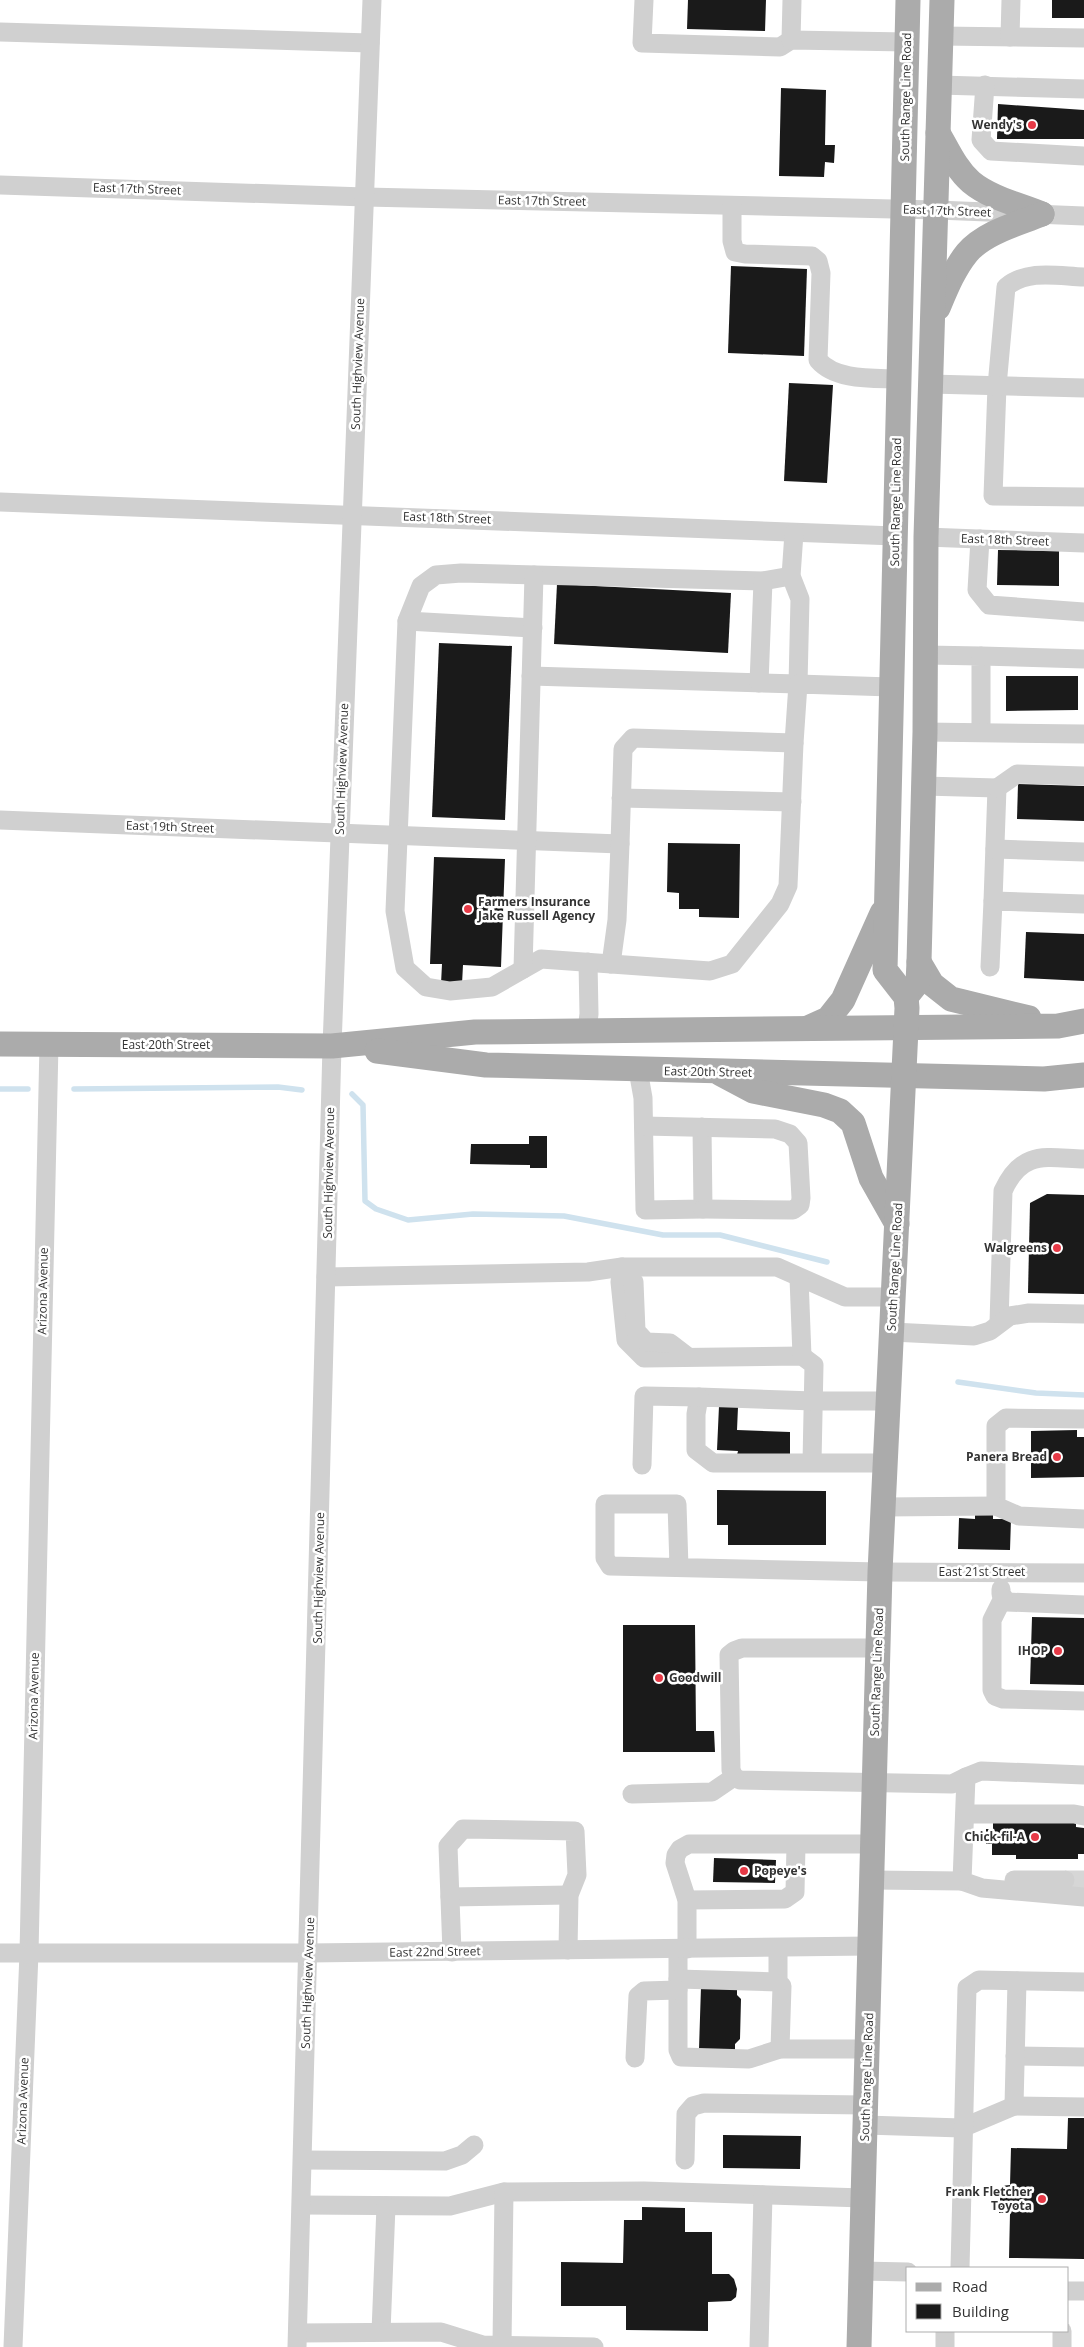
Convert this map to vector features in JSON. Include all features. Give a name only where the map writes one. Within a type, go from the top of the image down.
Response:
[{"type":"main road","name":"South Range Line Road","points":[[859,2347],[880,1572],[906,1027],[906,997],[885,970],[908,0]]},
{"type":"main road","points":[[906,997],[918,982],[919,962],[925,732],[926,537],[942,0]]},
{"type":"main road","points":[[938,133],[959,169],[972,183],[996,196],[1042,214]]},
{"type":"main road","points":[[932,321],[951,279],[968,252],[990,235],[1042,214]]},
{"type":"main road","points":[[808,1028],[828,1019],[843,1000],[886,904]]},
{"type":"main road","points":[[919,962],[932,984],[951,998],[1058,1026]]},
{"type":"main road","name":"East 20th Street","points":[[0,1044],[332,1046],[475,1032],[1058,1026],[1084,1020]]},
{"type":"main road","name":"East 20th Street","points":[[332,1046],[486,1065],[1044,1079],[1084,1075]]},
{"type":"main road","points":[[716,1072],[753,1091],[824,1105],[840,1111],[853,1123],[871,1178],[897,1224]]},
{"type":"street","name":"South Highview Avenue","points":[[298,2340],[332,1046],[372,0]]},
{"type":"street","points":[[644,0],[642,43],[780,47],[791,40],[907,42]]},
{"type":"street","points":[[791,40],[792,0]]},
{"type":"street","points":[[1010,37],[1011,0]]},
{"type":"street","points":[[0,32],[370,43]]},
{"type":"street","points":[[941,36],[1084,38]]},
{"type":"street","points":[[939,85],[1084,88]]},
{"type":"street","points":[[985,85],[981,140],[991,151],[1084,156]]},
{"type":"street","name":"East 17th Street","points":[[0,185],[364,197],[903,209],[1084,216]]},
{"type":"street","points":[[732,206],[732,241],[735,252],[812,256],[818,261],[820,273],[818,360],[824,367],[850,376],[898,380]]},
{"type":"street","points":[[1084,277],[1028,274],[1015,279],[1006,287],[997,386],[993,496],[1084,497]]},
{"type":"street","points":[[930,384],[1084,388]]},
{"type":"street","name":"East 18th Street","points":[[0,502],[895,536]]},
{"type":"street","points":[[791,576],[763,581],[462,573],[436,575],[421,586],[407,621],[395,911],[405,968],[426,987],[450,991],[492,987],[541,960],[710,971],[732,964],[780,904],[788,886],[798,684],[800,599],[791,576],[794,533]]},
{"type":"street","name":"East 18th Street","points":[[926,537],[1084,543]]},
{"type":"street","points":[[980,539],[977,590],[989,605],[1084,612]]},
{"type":"street","points":[[523,970],[534,575]]},
{"type":"street","points":[[759,683],[763,581]]},
{"type":"street","points":[[407,621],[533,628]]},
{"type":"street","points":[[926,655],[1084,659]]},
{"type":"street","points":[[981,656],[981,731]]},
{"type":"street","points":[[531,676],[891,688]]},
{"type":"street","points":[[925,732],[981,731],[1084,734]]},
{"type":"street","points":[[611,964],[617,920],[623,749],[633,738],[794,743]]},
{"type":"street","points":[[924,786],[997,788],[1017,774],[1084,776]]},
{"type":"street","points":[[990,967],[997,788]]},
{"type":"street","points":[[621,798],[792,802]]},
{"type":"street","name":"East 19th Street","points":[[0,820],[620,844]]},
{"type":"street","points":[[995,849],[1084,852]]},
{"type":"street","points":[[994,901],[1084,904]]},
{"type":"street","points":[[587,1030],[589,1014],[588,962]]},
{"type":"street","name":"Arizona Avenue","points":[[13,2347],[28,1952],[49,1044]]},
{"type":"street","points":[[638,1070],[644,1126],[645,1210],[793,1210],[800,1205],[798,1143],[790,1134],[775,1129],[644,1126]]},
{"type":"street","points":[[702,1127],[703,1209]]},
{"type":"street","points":[[999,1323],[1003,1190],[1008,1181],[1026,1161],[1035,1158],[1084,1159]]},
{"type":"street","points":[[326,1277],[778,1267],[845,1297],[894,1298]]},
{"type":"street","points":[[623,1270],[620,1282],[626,1340],[644,1358],[802,1356],[814,1365],[812,1462]]},
{"type":"street","points":[[799,1278],[802,1356]]},
{"type":"street","points":[[892,1332],[974,1336],[990,1331],[1010,1316],[1029,1313],[1084,1314]]},
{"type":"street","points":[[642,1465],[644,1396],[814,1401],[888,1401]]},
{"type":"street","points":[[699,1397],[696,1414],[696,1450],[713,1463],[885,1463]]},
{"type":"street","points":[[996,1506],[996,1426],[1006,1418],[1084,1419]]},
{"type":"street","name":"East 21st Street","points":[[679,1567],[678,1504],[605,1504],[605,1558],[610,1566],[880,1572],[1084,1573]]},
{"type":"street","points":[[884,1507],[996,1506],[1019,1516],[1084,1519]]},
{"type":"street","points":[[1001,1572],[1003,1598],[992,1620],[992,1690],[995,1696],[1003,1699],[1084,1701]]},
{"type":"street","points":[[1003,1598],[1007,1602],[1084,1605]]},
{"type":"street","points":[[878,1648],[742,1648],[729,1655],[731,1770],[734,1776],[740,1780],[874,1781],[952,1784],[981,1772],[1084,1775]]},
{"type":"street","points":[[632,1794],[712,1792],[734,1776]]},
{"type":"street","points":[[962,1881],[966,1777]]},
{"type":"street","points":[[965,1814],[1074,1814],[1084,1816]]},
{"type":"street","points":[[452,1952],[448,1846],[463,1829],[574,1831],[576,1875],[569,1895],[568,1950]]},
{"type":"street","points":[[867,2049],[780,2050],[749,2059],[682,2057],[678,2050],[678,1985],[687,1900],[675,1863],[676,1855],[680,1849],[689,1844],[873,1844]]},
{"type":"street","points":[[687,1900],[786,1899],[795,1892],[796,1845]]},
{"type":"street","points":[[982,1888],[1006,1879],[1065,1880]]},
{"type":"street","points":[[872,1880],[962,1881],[982,1888],[1084,1897]]},
{"type":"street","points":[[450,1897],[569,1895]]},
{"type":"street","name":"East 22nd Street","points":[[0,1952],[309,1954],[870,1946]]},
{"type":"street","points":[[778,1948],[778,1982],[782,1986],[780,2050]]},
{"type":"street","points":[[960,2267],[967,1988],[979,1980],[1084,1982]]},
{"type":"street","points":[[1014,2106],[1017,1981]]},
{"type":"street","points":[[635,2058],[638,1996],[644,1991],[678,1985],[778,1982]]},
{"type":"street","points":[[1015,2056],[1084,2057]]},
{"type":"street","points":[[685,2160],[686,2114],[692,2106],[704,2103],[866,2115],[962,2128],[1014,2106],[1084,2107]]},
{"type":"street","points":[[303,2160],[445,2161],[462,2155],[474,2144]]},
{"type":"street","points":[[302,2206],[450,2206],[504,2192],[644,2191],[863,2198]]},
{"type":"street","points":[[502,2345],[504,2192]]},
{"type":"street","points":[[759,2347],[763,2195]]},
{"type":"street","points":[[381,2332],[386,2206]]},
{"type":"street","points":[[861,2272],[906,2272]]},
{"type":"street","points":[[1069,2291],[1084,2291]]},
{"type":"street","points":[[298,2340],[381,2332],[441,2332],[483,2345],[594,2347]]},
{"type":"street","points":[[945,2332],[945,2347]]},
{"type":"street","points":[[1062,2332],[1062,2347]]},
{"type":"building","points":[[688,0],[766,0],[765,31],[687,29]]},
{"type":"building","points":[[1052,0],[1084,0],[1084,18],[1052,18]]},
{"type":"building","points":[[781,88],[826,90],[825,145],[835,145],[834,163],[825,162],[824,177],[779,176]]},
{"type":"building","points":[[998,104],[1084,110],[1084,139],[997,139]]},
{"type":"building","points":[[731,266],[807,269],[804,356],[728,353]]},
{"type":"building","points":[[789,383],[833,385],[827,483],[784,481]]},
{"type":"building","points":[[998,550],[1059,551],[1059,586],[997,585]]},
{"type":"building","points":[[557,584],[731,593],[728,653],[554,644]]},
{"type":"building","points":[[439,643],[512,646],[505,820],[432,817]]},
{"type":"building","points":[[1006,676],[1078,676],[1078,710],[1006,711]]},
{"type":"building","points":[[1018,784],[1084,786],[1084,821],[1017,819]]},
{"type":"building","points":[[668,843],[740,844],[739,918],[699,917],[699,909],[679,909],[679,893],[667,892]]},
{"type":"building","points":[[434,857],[505,859],[501,967],[463,965],[462,984],[441,984],[442,964],[430,964]]},
{"type":"building","points":[[1026,932],[1084,934],[1084,981],[1024,978]]},
{"type":"building","points":[[529,1136],[547,1136],[547,1168],[530,1168],[530,1165],[470,1164],[471,1144],[529,1144]]},
{"type":"building","name":"Walgreens","points":[[1047,1194],[1084,1195],[1084,1294],[1028,1293],[1030,1203]]},
{"type":"building","points":[[719,1406],[738,1407],[737,1430],[790,1432],[790,1457],[737,1455],[738,1451],[717,1450]]},
{"type":"building","name":"Panera Bread","points":[[1077,1430],[1077,1437],[1084,1437],[1084,1477],[1031,1478],[1031,1431]]},
{"type":"building","points":[[717,1490],[826,1491],[826,1545],[728,1545],[728,1525],[717,1525]]},
{"type":"building","points":[[975,1512],[993,1512],[993,1519],[1011,1519],[1010,1550],[958,1549],[959,1518],[975,1519]]},
{"type":"building","name":"IHOP","points":[[1032,1617],[1084,1618],[1084,1685],[1030,1684]]},
{"type":"building","name":"Goodwill","points":[[623,1625],[695,1625],[696,1731],[714,1731],[715,1752],[623,1752]]},
{"type":"building","name":"Chick-fil-A","points":[[993,1820],[1076,1821],[1076,1827],[1084,1828],[1084,1854],[1078,1854],[1078,1859],[1016,1859],[1016,1855],[992,1855],[992,1844],[986,1844],[986,1829],[993,1829]]},
{"type":"building","name":"Popeye's","points":[[714,1858],[776,1860],[775,1883],[713,1882]]},
{"type":"building","points":[[701,1987],[737,1987],[737,1995],[741,1999],[740,2039],[735,2044],[735,2051],[699,2049]]},
{"type":"building","name":"Frank Fletcher Toyota","points":[[1068,2118],[1084,2118],[1084,2259],[1009,2258],[1010,2213],[999,2213],[1001,2186],[1010,2185],[1011,2148],[1067,2149]]},
{"type":"building","points":[[723,2135],[801,2136],[800,2169],[723,2168]]},
{"type":"building","points":[[642,2207],[685,2208],[685,2232],[712,2232],[712,2274],[729,2274],[734,2279],[737,2289],[736,2297],[731,2301],[708,2302],[708,2331],[626,2330],[626,2306],[561,2306],[561,2262],[623,2263],[624,2220],[642,2220]]},
{"type":"waterway","points":[[74,1089],[278,1087],[302,1090]]},
{"type":"waterway","points":[[0,1089],[28,1089]]},
{"type":"waterway","points":[[352,1094],[363,1105],[365,1201],[376,1209],[408,1220],[473,1214],[564,1216],[663,1235],[720,1235],[827,1262]]},
{"type":"waterway","points":[[958,1382],[1036,1393],[1084,1395]]},
{"type":"tunnel","points":[[1065,1880],[1084,1880]]},
{"type":"place","name":"Wendy's","points":[[1032,125]]},
{"type":"place","name":"Farmers Insurance Jake Russell Agency","points":[[468,909]]},
{"type":"place","name":"Walgreens","points":[[1057,1248]]},
{"type":"place","name":"Panera Bread","points":[[1057,1457]]},
{"type":"place","name":"IHOP","points":[[1058,1651]]},
{"type":"place","name":"Goodwill","points":[[659,1678]]},
{"type":"place","name":"Chick-fil-A","points":[[1035,1837]]},
{"type":"place","name":"Popeye's","points":[[744,1871]]},
{"type":"place","name":"Frank Fletcher Toyota","points":[[1042,2199]]}]
